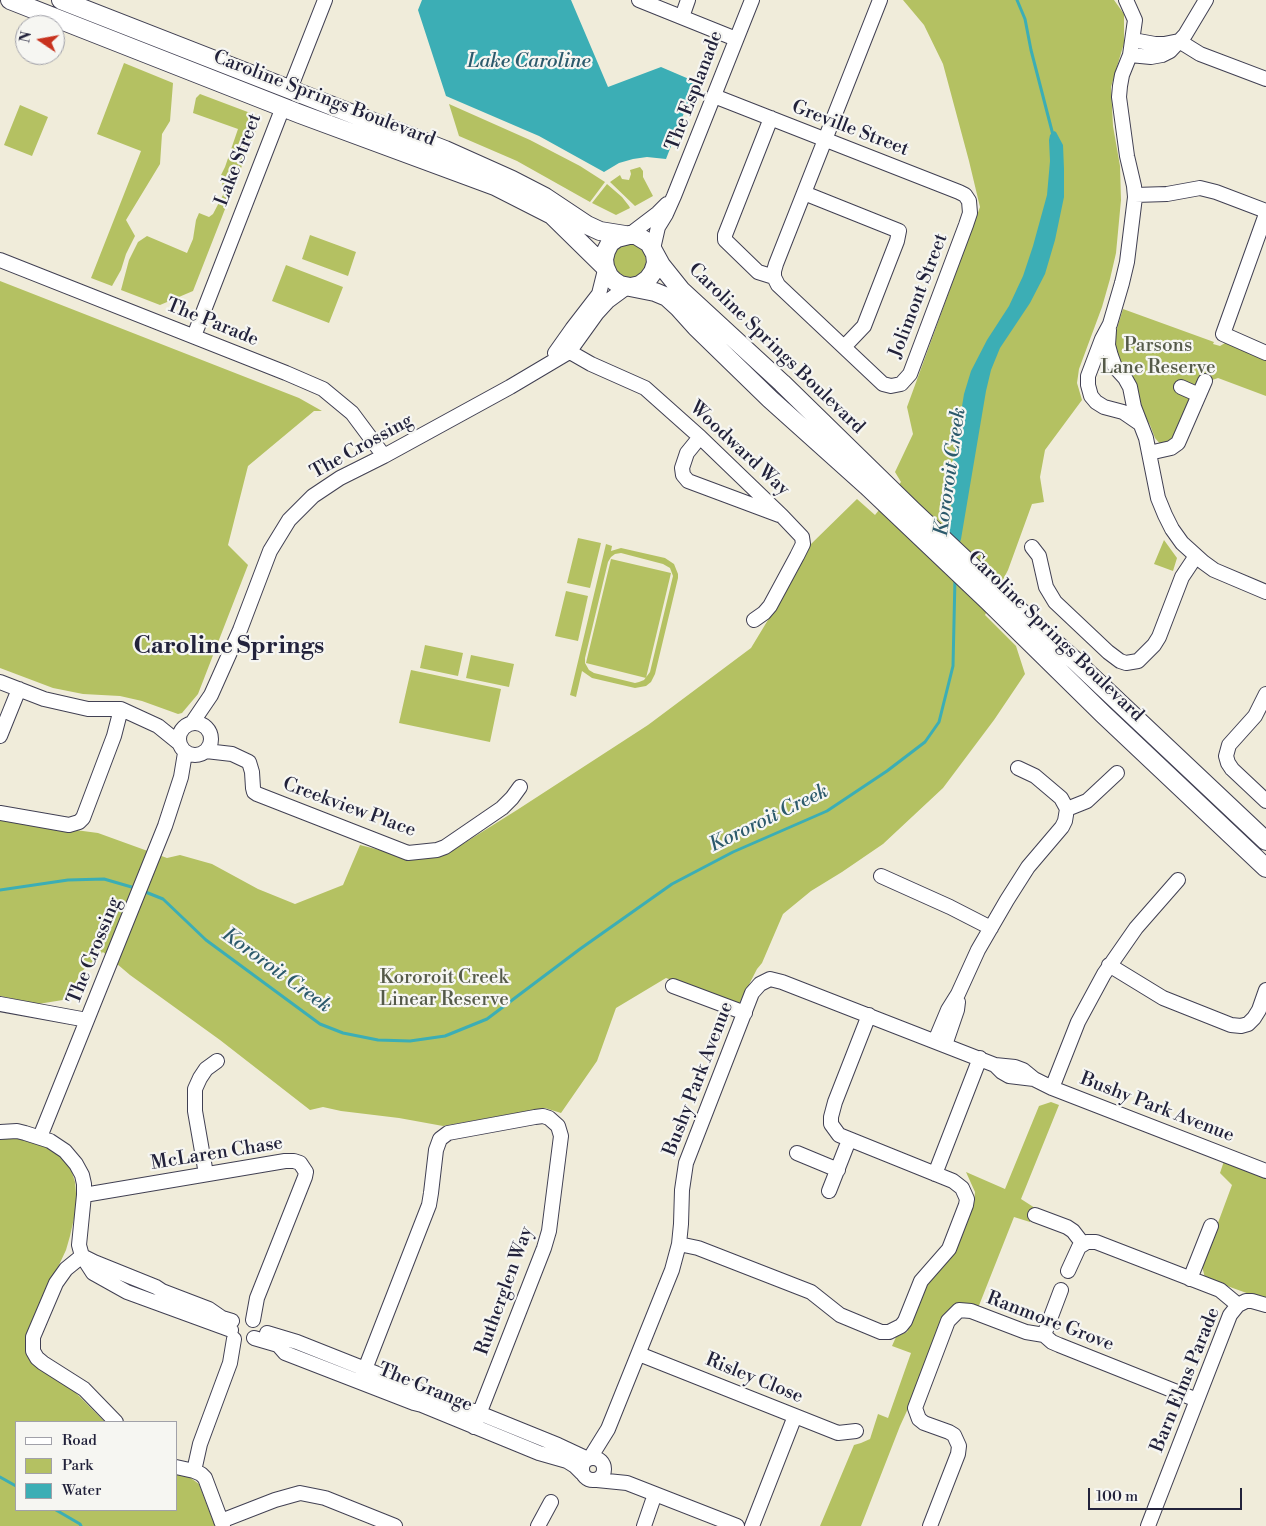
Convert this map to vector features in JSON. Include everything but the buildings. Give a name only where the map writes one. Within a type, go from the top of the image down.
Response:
[{"type":"main road","name":"Caroline Springs Boulevard","points":[[10,0],[283,107],[495,186],[552,215],[605,269]]},
{"type":"main road","name":"Caroline Springs Boulevard","points":[[61,0],[445,150],[504,176],[545,197],[587,225],[600,231],[627,235]]},
{"type":"main road","name":"Lake Street","points":[[283,107],[290,89]]},
{"type":"main road","points":[[627,235],[643,238],[649,243],[654,251],[656,263],[648,280],[629,287],[614,281],[605,269],[604,259],[610,243],[617,238],[627,235]]},
{"type":"main road","name":"Caroline Springs Boulevard","points":[[654,251],[661,264],[681,290],[782,383],[988,601],[1110,721],[1266,868]]},
{"type":"main road","name":"Caroline Springs Boulevard","points":[[629,287],[655,292],[672,302],[770,399],[911,519],[989,582],[1266,841]]},
{"type":"street","name":"Lake Street","points":[[290,89],[325,0]]},
{"type":"street","points":[[639,0],[736,39]]},
{"type":"street","points":[[682,17],[688,0]]},
{"type":"street","name":"The Esplanade","points":[[654,251],[658,227],[674,196],[752,0]]},
{"type":"street","points":[[804,193],[899,231],[898,241],[864,326],[844,347],[778,285],[774,277],[774,270],[825,139],[880,0]]},
{"type":"street","points":[[1126,0],[1135,20],[1130,55],[1120,86],[1134,191],[1127,262],[1116,306],[1094,358],[1088,376],[1088,385],[1091,396],[1096,402],[1104,407],[1125,414],[1139,423]]},
{"type":"street","points":[[1130,55],[1151,57],[1170,51],[1192,25],[1206,0]]},
{"type":"street","points":[[1133,40],[1155,44],[1180,41],[1200,54],[1266,79]]},
{"type":"street","name":"Greville Street","points":[[714,96],[959,192],[966,195],[969,200]]},
{"type":"street","name":"Lake Street","points":[[194,336],[283,107]]},
{"type":"street","points":[[771,118],[725,240],[758,272],[774,277]]},
{"type":"street","points":[[1134,191],[1168,186],[1188,191],[1200,188],[1216,192],[1266,213],[1223,334],[1266,353]]},
{"type":"street","name":"The Esplanade","points":[[627,235],[658,213],[674,196]]},
{"type":"street","name":"Jolimont Street","points":[[844,347],[883,384],[891,386],[901,384],[910,374],[966,225],[970,213],[969,200]]},
{"type":"street","name":"The Parade","points":[[0,260],[323,389],[352,413],[384,456]]},
{"type":"street","name":"The Crossing","points":[[564,349],[599,294],[605,269]]},
{"type":"street","name":"The Crossing","points":[[180,777],[206,744],[211,696],[240,630],[270,551],[289,520],[313,496],[340,478],[510,387],[548,364],[608,301],[629,287]]},
{"type":"street","points":[[1110,324],[1108,345],[1111,356],[1115,367],[1130,387],[1139,423],[1146,438],[1158,498],[1165,515],[1182,543],[1214,570],[1266,592]]},
{"type":"street","name":"Woodward Way","points":[[564,349],[590,364],[645,388],[700,437],[802,537],[803,544],[770,606],[754,620]]},
{"type":"street","points":[[1094,358],[1102,354],[1111,356]]},
{"type":"street","points":[[1149,453],[1171,448],[1178,443],[1205,381]]},
{"type":"street","points":[[1181,387],[1199,395]]},
{"type":"street","points":[[1125,414],[1133,400]]},
{"type":"street","points":[[700,437],[687,453],[682,468],[683,475],[688,481],[782,516]]},
{"type":"street","points":[[1032,547],[1039,556],[1046,587],[1055,602],[1115,658],[1126,663],[1138,661],[1154,645],[1159,637],[1182,577],[1196,556]]},
{"type":"street","points":[[0,682],[44,699],[88,709],[121,709],[158,726],[189,755],[206,744],[198,723],[187,726],[158,726]]},
{"type":"street","points":[[0,736],[18,689]]},
{"type":"street","points":[[1266,694],[1255,716],[1229,745],[1226,756],[1232,769],[1266,801]]},
{"type":"street","name":"The Crossing","points":[[40,1137],[127,925],[165,826],[180,777],[182,748],[178,738],[211,696]]},
{"type":"street","points":[[0,813],[70,825],[79,822],[114,736],[121,709]]},
{"type":"street","name":"Creekview Place","points":[[206,744],[220,744],[232,754],[245,759],[250,764],[252,788],[257,794],[408,853],[437,850],[445,847],[502,808],[520,787]]},
{"type":"street","points":[[940,1043],[957,1010],[958,994],[978,950],[1006,900],[1028,867],[1065,821],[1067,810],[1061,798],[1043,781],[1018,768]]},
{"type":"street","points":[[1067,810],[1087,802],[1117,773]]},
{"type":"street","points":[[881,876],[991,928]]},
{"type":"street","points":[[1052,1088],[1078,1022],[1109,966],[1136,928],[1178,880]]},
{"type":"street","points":[[1109,966],[1163,998],[1232,1025],[1241,1026],[1248,1024],[1254,1018],[1266,990]]},
{"type":"street","name":"Bushy Park Avenue","points":[[596,1461],[672,1270],[679,1244],[682,1183],[686,1163],[752,993],[764,981],[770,979],[782,982],[995,1065],[1015,1066],[1052,1088],[1266,1171]]},
{"type":"street","points":[[673,986],[745,1013]]},
{"type":"street","points":[[0,1004],[87,1020]]},
{"type":"street","points":[[679,1244],[698,1248],[811,1292],[840,1315],[881,1332],[889,1332],[901,1326],[905,1321],[921,1281],[949,1249],[967,1199],[962,1188],[953,1181],[849,1140],[834,1130],[831,1124],[831,1117],[835,1102],[869,1015]]},
{"type":"street","points":[[935,1174],[980,1058]]},
{"type":"street","points":[[206,1174],[195,1111],[196,1088],[206,1069],[217,1061]]},
{"type":"street","name":"Rutherglen Way","points":[[362,1375],[429,1204],[432,1193],[436,1150],[440,1139],[448,1133],[535,1117],[549,1118],[558,1126],[561,1136],[549,1231],[474,1427]]},
{"type":"street","points":[[0,1132],[17,1131],[50,1141],[65,1151],[82,1175],[84,1195],[79,1245],[82,1256],[66,1269],[56,1283],[33,1337],[33,1351],[43,1363],[84,1389],[115,1421]]},
{"type":"street","points":[[829,1191],[849,1140]]},
{"type":"street","points":[[797,1153],[838,1170]]},
{"type":"street","name":"McLaren Chase","points":[[84,1195],[290,1161],[300,1163],[306,1172],[230,1363],[200,1444],[194,1471]]},
{"type":"street","points":[[1035,1215],[1068,1228],[1083,1244]]},
{"type":"street","points":[[1190,1278],[1211,1226]]},
{"type":"street","points":[[1068,1271],[1076,1252],[1083,1244],[1092,1241],[1220,1290],[1238,1304]]},
{"type":"street","name":"The Grange","points":[[82,1256],[93,1273],[117,1287],[196,1318],[244,1330],[278,1345],[285,1353],[418,1390],[426,1395],[479,1413],[560,1453],[596,1461],[627,1483]]},
{"type":"street","points":[[1044,1335],[1061,1290]]},
{"type":"street","name":"Barn Elms Parade","points":[[1148,1526],[1230,1315],[1238,1304],[1246,1301],[1266,1305]]},
{"type":"street","name":"Ranmore Grove","points":[[930,1526],[958,1454],[959,1446],[954,1435],[924,1423],[919,1419],[915,1408],[948,1321],[959,1310],[971,1311],[1026,1332],[1044,1335],[1059,1346],[1197,1400]]},
{"type":"street","name":"Risley Close","points":[[639,1354],[838,1433],[856,1431]]},
{"type":"street","name":"The Grange","points":[[362,1375],[414,1403],[474,1427],[549,1456],[560,1453]]},
{"type":"street","points":[[752,1526],[795,1416]]},
{"type":"street","name":"The Grange","points":[[560,1453],[582,1473]]},
{"type":"street","points":[[597,1480],[603,1476],[605,1469],[596,1461],[582,1466],[582,1473],[590,1480],[627,1483],[737,1526]]},
{"type":"street","points":[[178,1467],[187,1468],[201,1474],[222,1524],[275,1500],[300,1493],[325,1498],[395,1526]]},
{"type":"street","points":[[644,1526],[655,1494]]},
{"type":"street","points":[[538,1526],[551,1502]]},
{"type":"green space","name":"Kororoit Creek Linear Reserve","points":[[903,0],[1114,0],[1124,14],[1124,43],[1111,87],[1113,126],[1120,166],[1121,200],[1116,253],[1110,279],[1102,307],[1079,369],[1077,383],[1082,400],[1045,450],[1040,477],[1044,502],[1032,504],[1008,570],[985,615],[1016,646],[1025,674],[994,720],[943,788],[883,844],[811,891],[783,914],[762,963],[739,1004],[666,978],[616,1008],[597,1061],[561,1113],[545,1108],[443,1126],[323,1107],[310,1110],[220,1040],[130,975],[103,952],[80,973],[69,999],[38,1004],[0,996],[0,820],[98,833],[167,858],[180,855],[212,864],[258,889],[295,904],[343,885],[360,845],[411,858],[450,852],[648,725],[751,648],[797,572],[810,545],[857,499],[875,515],[901,482],[895,472],[913,434],[907,407],[980,207],[943,64],[924,25]]},
{"type":"green space","points":[[124,63],[173,83],[170,121],[162,134],[160,164],[126,220],[135,236],[112,286],[91,278],[141,151],[97,134]]},
{"type":"green space","points":[[200,94],[261,117],[193,291],[160,305],[121,290],[129,260],[138,242],[147,236],[187,253],[193,239],[199,213],[209,217],[213,214],[225,191],[221,175],[238,129],[193,113],[196,98]]},
{"type":"green space","points":[[449,104],[530,140],[580,166],[605,182],[590,202],[517,161],[459,136]]},
{"type":"green space","points":[[20,105],[48,117],[32,156],[4,145]]},
{"type":"green space","points":[[640,167],[653,196],[635,206],[610,182],[620,175],[622,179],[629,180],[630,170]]},
{"type":"green space","points":[[607,184],[622,197],[630,208],[616,215],[592,203]]},
{"type":"green space","points":[[310,235],[356,252],[348,276],[302,259]]},
{"type":"green space","points":[[629,244],[636,245],[641,249],[645,254],[645,268],[641,273],[636,277],[629,278],[622,277],[617,273],[613,268],[612,261],[613,254],[617,249],[622,245]]},
{"type":"green space","points":[[286,265],[343,287],[329,323],[272,301]]},
{"type":"green space","points":[[0,281],[299,398],[322,411],[314,411],[248,466],[228,545],[248,565],[198,694],[182,713],[178,714],[142,701],[120,696],[83,694],[53,688],[0,668]]},
{"type":"green space","name":"Parsons Lane Reserve","points":[[1123,309],[1214,342],[1213,344],[1220,346],[1230,342],[1266,357],[1266,396],[1218,378],[1198,385],[1186,394],[1189,398],[1189,406],[1177,440],[1161,445],[1155,438],[1150,425],[1140,409],[1115,356],[1113,341]]},
{"type":"green space","points":[[578,538],[601,543],[590,588],[567,583]]},
{"type":"green space","points":[[1164,540],[1177,558],[1173,571],[1154,564]]},
{"type":"green space","points":[[606,544],[612,546],[611,551],[621,548],[665,558],[674,564],[678,578],[655,674],[651,682],[646,686],[635,688],[592,678],[582,671],[576,697],[570,695]],"holes":[[[621,553],[663,564],[670,568],[673,576],[650,672],[644,680],[635,683],[594,673],[589,670],[585,663],[585,658],[608,562],[611,557]]]},
{"type":"green space","points":[[611,559],[671,573],[646,678],[586,663]]},
{"type":"green space","points":[[566,591],[588,596],[578,641],[555,636]]},
{"type":"green space","points":[[425,645],[463,653],[458,676],[420,668]]},
{"type":"green space","points":[[471,655],[514,664],[509,687],[466,678]]},
{"type":"green space","points":[[411,670],[501,689],[490,742],[399,723]]},
{"type":"green space","points":[[1051,1102],[1059,1105],[1021,1199],[1035,1208],[1030,1222],[1014,1217],[978,1308],[965,1304],[911,1402],[861,1526],[820,1526],[854,1445],[870,1439],[878,1414],[888,1418],[911,1353],[892,1346],[896,1337],[907,1332],[928,1283],[957,1248],[974,1203],[975,1192],[966,1172],[1005,1189],[1039,1106]]},
{"type":"green space","points":[[19,1139],[45,1145],[57,1153],[70,1166],[75,1182],[77,1205],[70,1236],[66,1250],[37,1312],[25,1346],[35,1366],[74,1391],[104,1421],[15,1421],[15,1511],[178,1511],[178,1473],[188,1476],[199,1484],[215,1526],[0,1526],[0,1140]]},
{"type":"green space","points":[[1224,1161],[1266,1177],[1266,1300],[1205,1278],[1202,1266],[1232,1185],[1220,1173]]},
{"type":"water","name":"Lake Caroline","points":[[422,0],[571,0],[608,87],[661,67],[696,82],[666,159],[647,157],[633,159],[619,163],[604,172],[539,136],[446,96],[418,10]]},
{"type":"water","points":[[1054,131],[1063,145],[1064,169],[1064,197],[1055,240],[1045,274],[1030,303],[1000,348],[991,370],[961,539],[958,548],[946,548],[951,509],[953,462],[964,394],[971,371],[987,340],[1009,306],[1023,276],[1047,195],[1050,161],[1049,140],[1050,135]]},
{"type":"waterway","name":"Kororoit Creek","points":[[1017,0],[1025,19],[1053,135]]},
{"type":"waterway","name":"Kororoit Creek","points":[[143,891],[163,899],[206,940],[320,1024],[343,1033],[378,1040],[410,1041],[445,1036],[487,1019],[580,949],[672,884],[733,852],[827,811],[887,771],[925,742],[939,722],[953,666],[955,578]]},
{"type":"waterway","name":"Kororoit Creek","points":[[0,890],[68,880],[104,879],[135,888]]},
{"type":"waterway","name":"Kororoit Creek","points":[[0,1477],[15,1485]]},
{"type":"waterway","name":"Kororoit Creek","points":[[58,1511],[81,1526]]},
{"type":"district","name":"Caroline Springs","points":[[229,647]]}]
